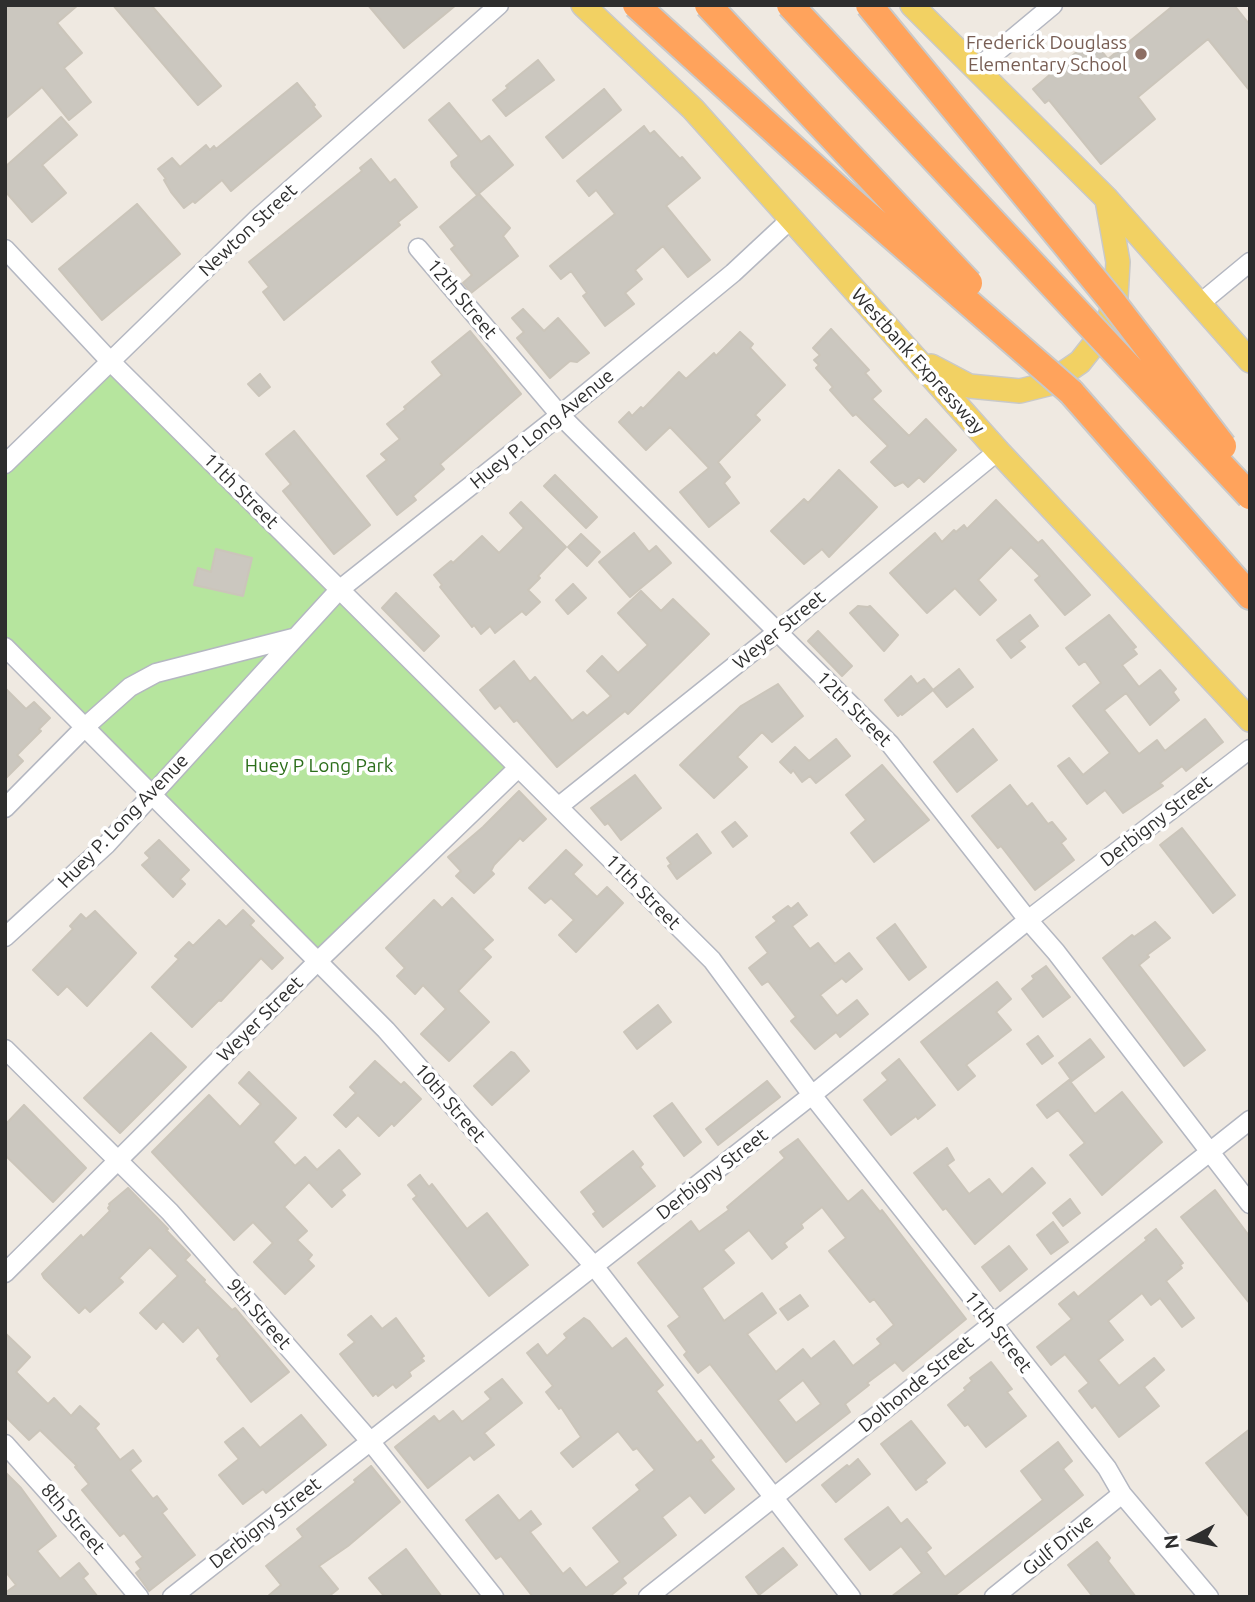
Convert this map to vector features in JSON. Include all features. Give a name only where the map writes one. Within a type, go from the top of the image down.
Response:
[{"type":"highway","points":[[636,5],[845,195],[1071,392]]},
{"type":"highway","points":[[708,5],[1071,392],[1250,596]]},
{"type":"highway","points":[[790,5],[1250,496]]},
{"type":"highway","points":[[869,5],[1119,310],[1250,481]]},
{"type":"main road","name":"Westbank Expressway","points":[[583,5],[693,109],[998,451],[1250,720]]},
{"type":"main road","points":[[912,5],[1107,199],[1198,306],[1250,362]]},
{"type":"main road","points":[[908,351],[951,379],[969,386],[1020,391],[1035,389],[1064,375],[1090,352],[1106,329],[1112,314],[1118,262],[1107,199]]},
{"type":"street","name":"Newton Street","points":[[5,464],[258,218],[499,5]]},
{"type":"street","points":[[975,70],[1054,5]]},
{"type":"street","name":"Huey P. Long Avenue","points":[[5,937],[107,844],[339,590],[560,415],[733,273],[791,219]]},
{"type":"street","name":"12th Street","points":[[418,247],[560,415],[890,744],[1056,952],[1250,1204]]},
{"type":"street","name":"11th Street","points":[[5,249],[110,361],[712,960],[991,1324],[1107,1468],[1122,1494],[1209,1597]]},
{"type":"street","points":[[1198,306],[1250,261]]},
{"type":"street","name":"Weyer Street","points":[[558,807],[998,451]]},
{"type":"street","points":[[5,808],[85,727],[130,687],[156,674],[293,638]]},
{"type":"street","name":"10th Street","points":[[5,647],[386,1030],[594,1266],[851,1597]]},
{"type":"street","name":"Derbigny Street","points":[[172,1597],[813,1095],[1028,920],[1250,749]]},
{"type":"street","name":"Weyer Street","points":[[5,1273],[317,962],[518,768]]},
{"type":"street","name":"9th Street","points":[[5,1049],[170,1212],[370,1441],[494,1597]]},
{"type":"street","name":"Dolhonde Street","points":[[648,1597],[1250,1120]]},
{"type":"street","name":"8th Street","points":[[5,1444],[138,1597]]},
{"type":"street","name":"Gulf Drive","points":[[994,1597],[1122,1494]]},
{"type":"green space","name":"Huey P Long Park","points":[[110,361],[518,768],[317,962],[5,647],[5,464]]},
{"type":"building","points":[[5,5],[78,5],[57,23],[82,53],[64,68],[91,102],[69,120],[42,87],[5,119]]},
{"type":"building","points":[[113,5],[151,5],[221,86],[198,105]]},
{"type":"building","points":[[368,5],[456,5],[404,48]]},
{"type":"building","points":[[1174,5],[1234,5],[1250,25],[1250,91],[1208,39],[1138,97],[1155,119],[1101,164],[1049,100],[1045,103],[1033,89],[1092,39],[1108,59]]},
{"type":"building","points":[[538,60],[554,80],[506,116],[493,100]]},
{"type":"building","points":[[297,83],[321,116],[231,191],[222,180],[195,203],[193,201],[184,208],[158,169],[172,158],[180,167],[206,145],[210,150],[214,146],[216,149]]},
{"type":"building","points":[[604,89],[621,110],[563,158],[546,137]]},
{"type":"building","points":[[449,103],[481,142],[489,136],[513,165],[477,195],[452,166],[451,162],[459,156],[429,120]]},
{"type":"building","points":[[61,117],[77,135],[42,165],[66,193],[32,222],[5,191],[5,167]]},
{"type":"building","points":[[644,126],[650,134],[654,131],[680,159],[682,157],[700,178],[666,206],[710,260],[688,277],[663,246],[635,270],[642,279],[625,293],[634,304],[605,326],[583,296],[587,293],[571,271],[561,279],[550,266],[615,214],[596,190],[589,196],[577,181]]},
{"type":"building","points":[[371,159],[390,183],[395,179],[417,207],[398,222],[400,225],[284,320],[263,292],[269,287],[249,262],[362,171],[360,168]]},
{"type":"building","points":[[479,194],[510,228],[503,236],[518,256],[471,293],[463,283],[472,275],[451,249],[455,246],[440,227]]},
{"type":"building","points":[[137,204],[180,254],[102,320],[59,269]]},
{"type":"building","points":[[523,309],[544,331],[558,318],[589,353],[577,362],[570,361],[550,378],[517,338],[524,332],[512,318]]},
{"type":"building","points":[[831,329],[869,370],[865,373],[881,391],[872,399],[909,436],[926,419],[956,450],[924,482],[919,477],[908,487],[903,482],[895,486],[871,462],[888,446],[856,414],[853,416],[830,390],[833,387],[816,368],[819,365],[814,360],[820,355],[813,348]]},
{"type":"building","points":[[470,331],[521,394],[440,464],[444,469],[413,496],[416,500],[397,515],[367,476],[387,460],[381,454],[400,439],[387,424],[442,375],[432,362]]},
{"type":"building","points":[[740,332],[753,344],[750,348],[785,385],[755,415],[760,420],[718,462],[730,477],[724,483],[739,503],[709,527],[680,492],[709,468],[670,427],[646,450],[619,422],[629,412],[632,416],[641,407],[643,409],[679,372],[686,379],[714,353],[716,356]]},
{"type":"building","points":[[260,374],[270,387],[259,396],[248,384]]},
{"type":"building","points":[[294,431],[370,525],[334,554],[283,491],[291,484],[266,454]]},
{"type":"building","points":[[839,470],[877,507],[829,557],[822,549],[804,564],[771,531],[804,499],[808,503]]},
{"type":"building","points":[[555,475],[597,517],[586,528],[544,486]]},
{"type":"building","points":[[996,500],[1038,543],[1042,540],[1090,595],[1065,615],[1035,580],[1040,576],[1011,547],[978,580],[996,600],[980,615],[955,588],[927,613],[890,573],[935,533],[942,542],[954,530],[956,532],[964,525],[967,529]]},
{"type":"building","points":[[521,502],[566,547],[528,590],[540,602],[526,615],[522,611],[495,633],[490,626],[481,634],[474,625],[472,627],[440,587],[442,585],[434,575],[451,561],[453,563],[482,536],[499,553],[524,528],[510,513]]},
{"type":"building","points":[[634,533],[649,552],[656,546],[671,563],[630,597],[599,562]]},
{"type":"building","points":[[581,534],[600,552],[587,566],[568,547]]},
{"type":"building","points":[[216,549],[252,558],[243,596],[194,585],[198,568],[211,572]]},
{"type":"building","points":[[573,584],[586,598],[568,614],[556,600]]},
{"type":"building","points":[[641,591],[661,611],[673,599],[709,634],[628,714],[625,711],[557,767],[517,720],[514,722],[500,705],[495,709],[480,690],[514,661],[530,682],[535,677],[572,721],[583,712],[587,716],[611,696],[587,671],[602,656],[618,673],[648,645],[618,613]]},
{"type":"building","points":[[396,593],[439,636],[424,651],[382,608]]},
{"type":"building","points":[[858,606],[870,606],[898,635],[884,651],[850,613]]},
{"type":"building","points":[[1030,615],[1038,626],[1019,641],[1025,647],[1011,658],[997,640]]},
{"type":"building","points":[[1109,615],[1136,647],[1133,649],[1137,654],[1122,665],[1139,687],[1160,670],[1176,689],[1173,692],[1179,700],[1150,725],[1126,693],[1104,710],[1139,754],[1157,740],[1165,751],[1205,719],[1223,742],[1186,771],[1182,766],[1160,783],[1163,786],[1123,813],[1105,790],[1087,804],[1058,766],[1069,758],[1083,775],[1110,753],[1073,706],[1101,683],[1085,661],[1079,665],[1066,648]]},
{"type":"building","points":[[818,631],[852,666],[842,676],[808,641]]},
{"type":"building","points":[[959,669],[973,687],[947,707],[933,690]]},
{"type":"building","points":[[911,676],[917,684],[924,679],[933,690],[898,716],[885,700]]},
{"type":"building","points":[[778,684],[803,716],[772,742],[762,732],[737,757],[747,767],[714,798],[680,765],[741,706]]},
{"type":"building","points":[[5,688],[26,709],[34,702],[50,718],[17,755],[23,761],[5,779]]},
{"type":"building","points":[[973,729],[997,760],[957,792],[934,762]]},
{"type":"building","points":[[836,739],[850,756],[816,783],[810,776],[802,782],[793,770],[791,773],[780,762],[795,747],[809,761]]},
{"type":"building","points":[[882,765],[929,820],[874,862],[851,833],[866,820],[846,795]]},
{"type":"building","points":[[635,775],[661,808],[621,840],[608,823],[605,825],[591,808]]},
{"type":"building","points":[[1010,785],[1027,807],[1032,803],[1048,824],[1052,822],[1066,839],[1061,843],[1074,860],[1035,890],[1001,846],[998,848],[972,816]]},
{"type":"building","points":[[519,791],[546,819],[523,841],[520,838],[494,865],[491,871],[494,874],[474,893],[456,876],[461,871],[448,857]]},
{"type":"building","points":[[735,822],[747,836],[733,847],[722,832]]},
{"type":"building","points":[[1182,828],[1235,895],[1213,913],[1160,845]]},
{"type":"building","points":[[697,834],[711,853],[677,879],[668,866],[671,864],[667,858]]},
{"type":"building","points":[[159,840],[189,870],[180,879],[185,884],[173,897],[142,865],[150,858],[145,853]]},
{"type":"building","points":[[566,850],[582,865],[573,874],[597,897],[607,887],[623,903],[576,952],[559,935],[574,920],[551,898],[545,903],[529,888]]},
{"type":"building","points":[[452,898],[493,940],[483,949],[491,957],[458,991],[489,1022],[449,1061],[421,1034],[446,1009],[423,985],[415,994],[397,976],[405,968],[386,948],[434,900],[442,908]]},
{"type":"building","points":[[798,903],[807,915],[792,926],[810,949],[818,943],[835,964],[849,953],[862,969],[846,982],[842,978],[820,995],[837,1016],[857,1000],[868,1014],[840,1037],[836,1032],[815,1049],[791,1021],[796,1017],[768,981],[762,985],[749,968],[768,953],[756,937],[777,921],[773,917],[788,906],[791,909]]},
{"type":"building","points":[[243,910],[254,921],[250,925],[283,958],[272,969],[261,958],[221,1001],[192,1027],[152,987],[179,959],[175,956],[189,942],[193,946],[219,920],[226,927]]},
{"type":"building","points":[[95,911],[136,953],[87,1006],[67,986],[58,995],[33,970],[73,929],[70,926],[81,914],[86,919]]},
{"type":"building","points":[[1155,922],[1170,938],[1147,955],[1149,957],[1139,965],[1205,1050],[1184,1066],[1103,958],[1132,935],[1134,937]]},
{"type":"building","points":[[895,924],[926,967],[909,980],[877,938]]},
{"type":"building","points":[[1046,966],[1070,997],[1043,1017],[1022,989],[1034,979],[1032,976]]},
{"type":"building","points":[[997,982],[1011,999],[996,1012],[1011,1030],[966,1065],[975,1076],[958,1090],[921,1042]]},
{"type":"building","points":[[658,1005],[671,1022],[637,1049],[624,1032]]},
{"type":"building","points":[[151,1033],[186,1067],[120,1133],[84,1098]]},
{"type":"building","points":[[1038,1036],[1053,1056],[1042,1064],[1027,1044]]},
{"type":"building","points":[[1090,1039],[1104,1057],[1072,1081],[1059,1063]]},
{"type":"building","points":[[511,1052],[529,1071],[492,1105],[474,1086]]},
{"type":"building","points":[[899,1059],[935,1105],[891,1135],[864,1100],[888,1080],[882,1073]]},
{"type":"building","points":[[375,1061],[401,1085],[404,1082],[421,1099],[394,1126],[392,1123],[379,1136],[358,1115],[346,1127],[334,1115],[356,1093],[350,1087]]},
{"type":"building","points":[[249,1072],[296,1118],[273,1142],[295,1166],[305,1157],[317,1170],[339,1150],[360,1174],[341,1190],[345,1195],[332,1207],[309,1182],[284,1207],[307,1231],[297,1240],[312,1255],[308,1260],[314,1266],[285,1294],[254,1262],[273,1243],[253,1222],[234,1240],[152,1152],[209,1095],[240,1127],[261,1104],[239,1083]]},
{"type":"building","points":[[1069,1080],[1095,1114],[1122,1092],[1162,1142],[1102,1195],[1070,1155],[1085,1143],[1058,1110],[1047,1118],[1037,1105]]},
{"type":"building","points":[[767,1081],[780,1097],[718,1145],[706,1129]]},
{"type":"building","points":[[672,1103],[701,1142],[684,1156],[654,1116]]},
{"type":"building","points":[[24,1105],[86,1168],[53,1202],[5,1155],[5,1125]]},
{"type":"building","points":[[798,1139],[848,1202],[862,1190],[880,1212],[882,1210],[966,1319],[903,1371],[895,1362],[867,1383],[869,1385],[845,1404],[850,1412],[786,1462],[710,1364],[698,1373],[684,1355],[687,1352],[668,1326],[680,1317],[638,1263],[691,1221],[699,1232],[729,1210],[727,1207],[785,1158],[780,1152]],"holes":[[[822,1207],[846,1238],[829,1251],[870,1302],[874,1299],[894,1325],[877,1339],[881,1344],[853,1366],[834,1341],[811,1359],[803,1349],[776,1372],[747,1334],[776,1313],[762,1293],[724,1321],[702,1288],[734,1263],[723,1250],[749,1230],[772,1259],[787,1247],[784,1243],[803,1228],[801,1224]],[[803,1380],[821,1404],[796,1423],[778,1400]]]},
{"type":"building","points":[[947,1148],[954,1160],[947,1165],[969,1194],[989,1179],[1002,1195],[1032,1168],[1045,1183],[975,1244],[946,1208],[943,1210],[914,1173]]},
{"type":"building","points":[[633,1151],[643,1164],[640,1167],[655,1186],[603,1227],[581,1192]]},
{"type":"building","points":[[420,1175],[429,1187],[432,1184],[467,1229],[487,1213],[528,1265],[489,1296],[413,1199],[417,1196],[408,1185]]},
{"type":"building","points":[[128,1188],[190,1255],[185,1260],[204,1282],[232,1310],[235,1308],[289,1372],[251,1402],[217,1359],[220,1356],[198,1327],[183,1342],[163,1321],[156,1329],[140,1313],[178,1276],[150,1247],[119,1278],[123,1282],[90,1312],[85,1307],[79,1313],[44,1278],[42,1274],[81,1235],[83,1238],[110,1211],[109,1204]]},
{"type":"building","points":[[1215,1190],[1250,1237],[1250,1304],[1181,1217]]},
{"type":"building","points":[[1070,1199],[1080,1213],[1063,1226],[1053,1213]]},
{"type":"building","points":[[1053,1222],[1068,1242],[1051,1254],[1037,1235]]},
{"type":"building","points":[[1156,1229],[1183,1263],[1180,1265],[1182,1268],[1166,1281],[1194,1318],[1182,1327],[1160,1298],[1151,1305],[1142,1293],[1108,1321],[1123,1340],[1098,1360],[1119,1386],[1154,1358],[1164,1370],[1144,1387],[1159,1406],[1119,1437],[1095,1405],[1092,1408],[1079,1391],[1089,1383],[1065,1354],[1051,1365],[1037,1347],[1072,1319],[1059,1304],[1074,1292],[1078,1297],[1147,1240],[1145,1238]]},
{"type":"building","points":[[1009,1246],[1027,1269],[1000,1291],[982,1267]]},
{"type":"building","points":[[800,1295],[808,1306],[788,1320],[780,1309]]},
{"type":"building","points":[[371,1316],[382,1329],[396,1318],[424,1356],[421,1358],[424,1361],[409,1372],[411,1376],[396,1388],[393,1384],[378,1396],[376,1393],[373,1396],[340,1354],[355,1342],[348,1335]]},
{"type":"building","points":[[584,1318],[612,1349],[626,1338],[663,1385],[656,1391],[697,1443],[701,1440],[714,1457],[710,1460],[734,1489],[705,1513],[690,1495],[662,1517],[676,1535],[622,1578],[626,1583],[609,1597],[533,1597],[501,1556],[496,1559],[466,1520],[498,1495],[519,1521],[531,1511],[541,1524],[530,1532],[563,1574],[570,1568],[586,1588],[620,1562],[593,1528],[640,1490],[636,1485],[655,1470],[637,1448],[633,1450],[618,1431],[573,1467],[561,1453],[581,1437],[561,1407],[559,1409],[546,1392],[553,1386],[527,1353],[538,1344],[547,1356],[567,1338],[564,1334]]},
{"type":"building","points":[[5,1333],[30,1357],[16,1372],[48,1404],[54,1398],[71,1416],[80,1406],[99,1424],[95,1428],[120,1460],[133,1450],[141,1461],[130,1470],[153,1499],[157,1496],[167,1509],[162,1513],[195,1555],[149,1591],[136,1573],[141,1569],[136,1562],[143,1557],[124,1533],[120,1536],[82,1490],[89,1484],[75,1467],[77,1466],[40,1430],[29,1440],[5,1416]]},
{"type":"building","points":[[991,1362],[1012,1389],[1007,1392],[1026,1416],[986,1447],[948,1405],[966,1390],[964,1388],[972,1381],[970,1378]]},
{"type":"building","points":[[502,1379],[522,1403],[484,1433],[494,1445],[474,1460],[470,1455],[428,1488],[395,1447],[434,1416],[439,1422],[453,1411],[462,1422],[491,1399],[485,1392]]},
{"type":"building","points":[[301,1415],[326,1445],[266,1493],[263,1489],[243,1504],[219,1475],[239,1459],[225,1442],[243,1428],[260,1448]]},
{"type":"building","points":[[911,1421],[945,1463],[916,1490],[881,1444]]},
{"type":"building","points":[[1250,1429],[1250,1518],[1206,1463]]},
{"type":"building","points":[[1058,1442],[1072,1461],[1063,1469],[1083,1495],[953,1597],[891,1597],[922,1573],[901,1546],[870,1570],[845,1539],[888,1507],[901,1524],[907,1519],[931,1548],[926,1552],[945,1577],[1043,1500],[1021,1471]]},
{"type":"building","points":[[858,1459],[870,1474],[836,1502],[822,1485]]},
{"type":"building","points":[[371,1466],[400,1502],[348,1546],[319,1566],[338,1589],[328,1597],[267,1597],[281,1585],[266,1566],[303,1537],[297,1529],[356,1482],[354,1480]]},
{"type":"building","points":[[5,1472],[21,1488],[56,1536],[37,1551],[60,1579],[79,1563],[88,1574],[83,1578],[98,1597],[5,1597],[5,1593],[16,1585],[5,1571]]},
{"type":"building","points":[[1097,1542],[1136,1597],[1093,1597],[1068,1565]]},
{"type":"building","points":[[783,1548],[797,1565],[759,1595],[746,1577]]},
{"type":"building","points":[[406,1549],[442,1597],[385,1597],[369,1578]]},
{"type":"place","name":"Frederick Douglass Elementary School","points":[[1141,54]]}]
